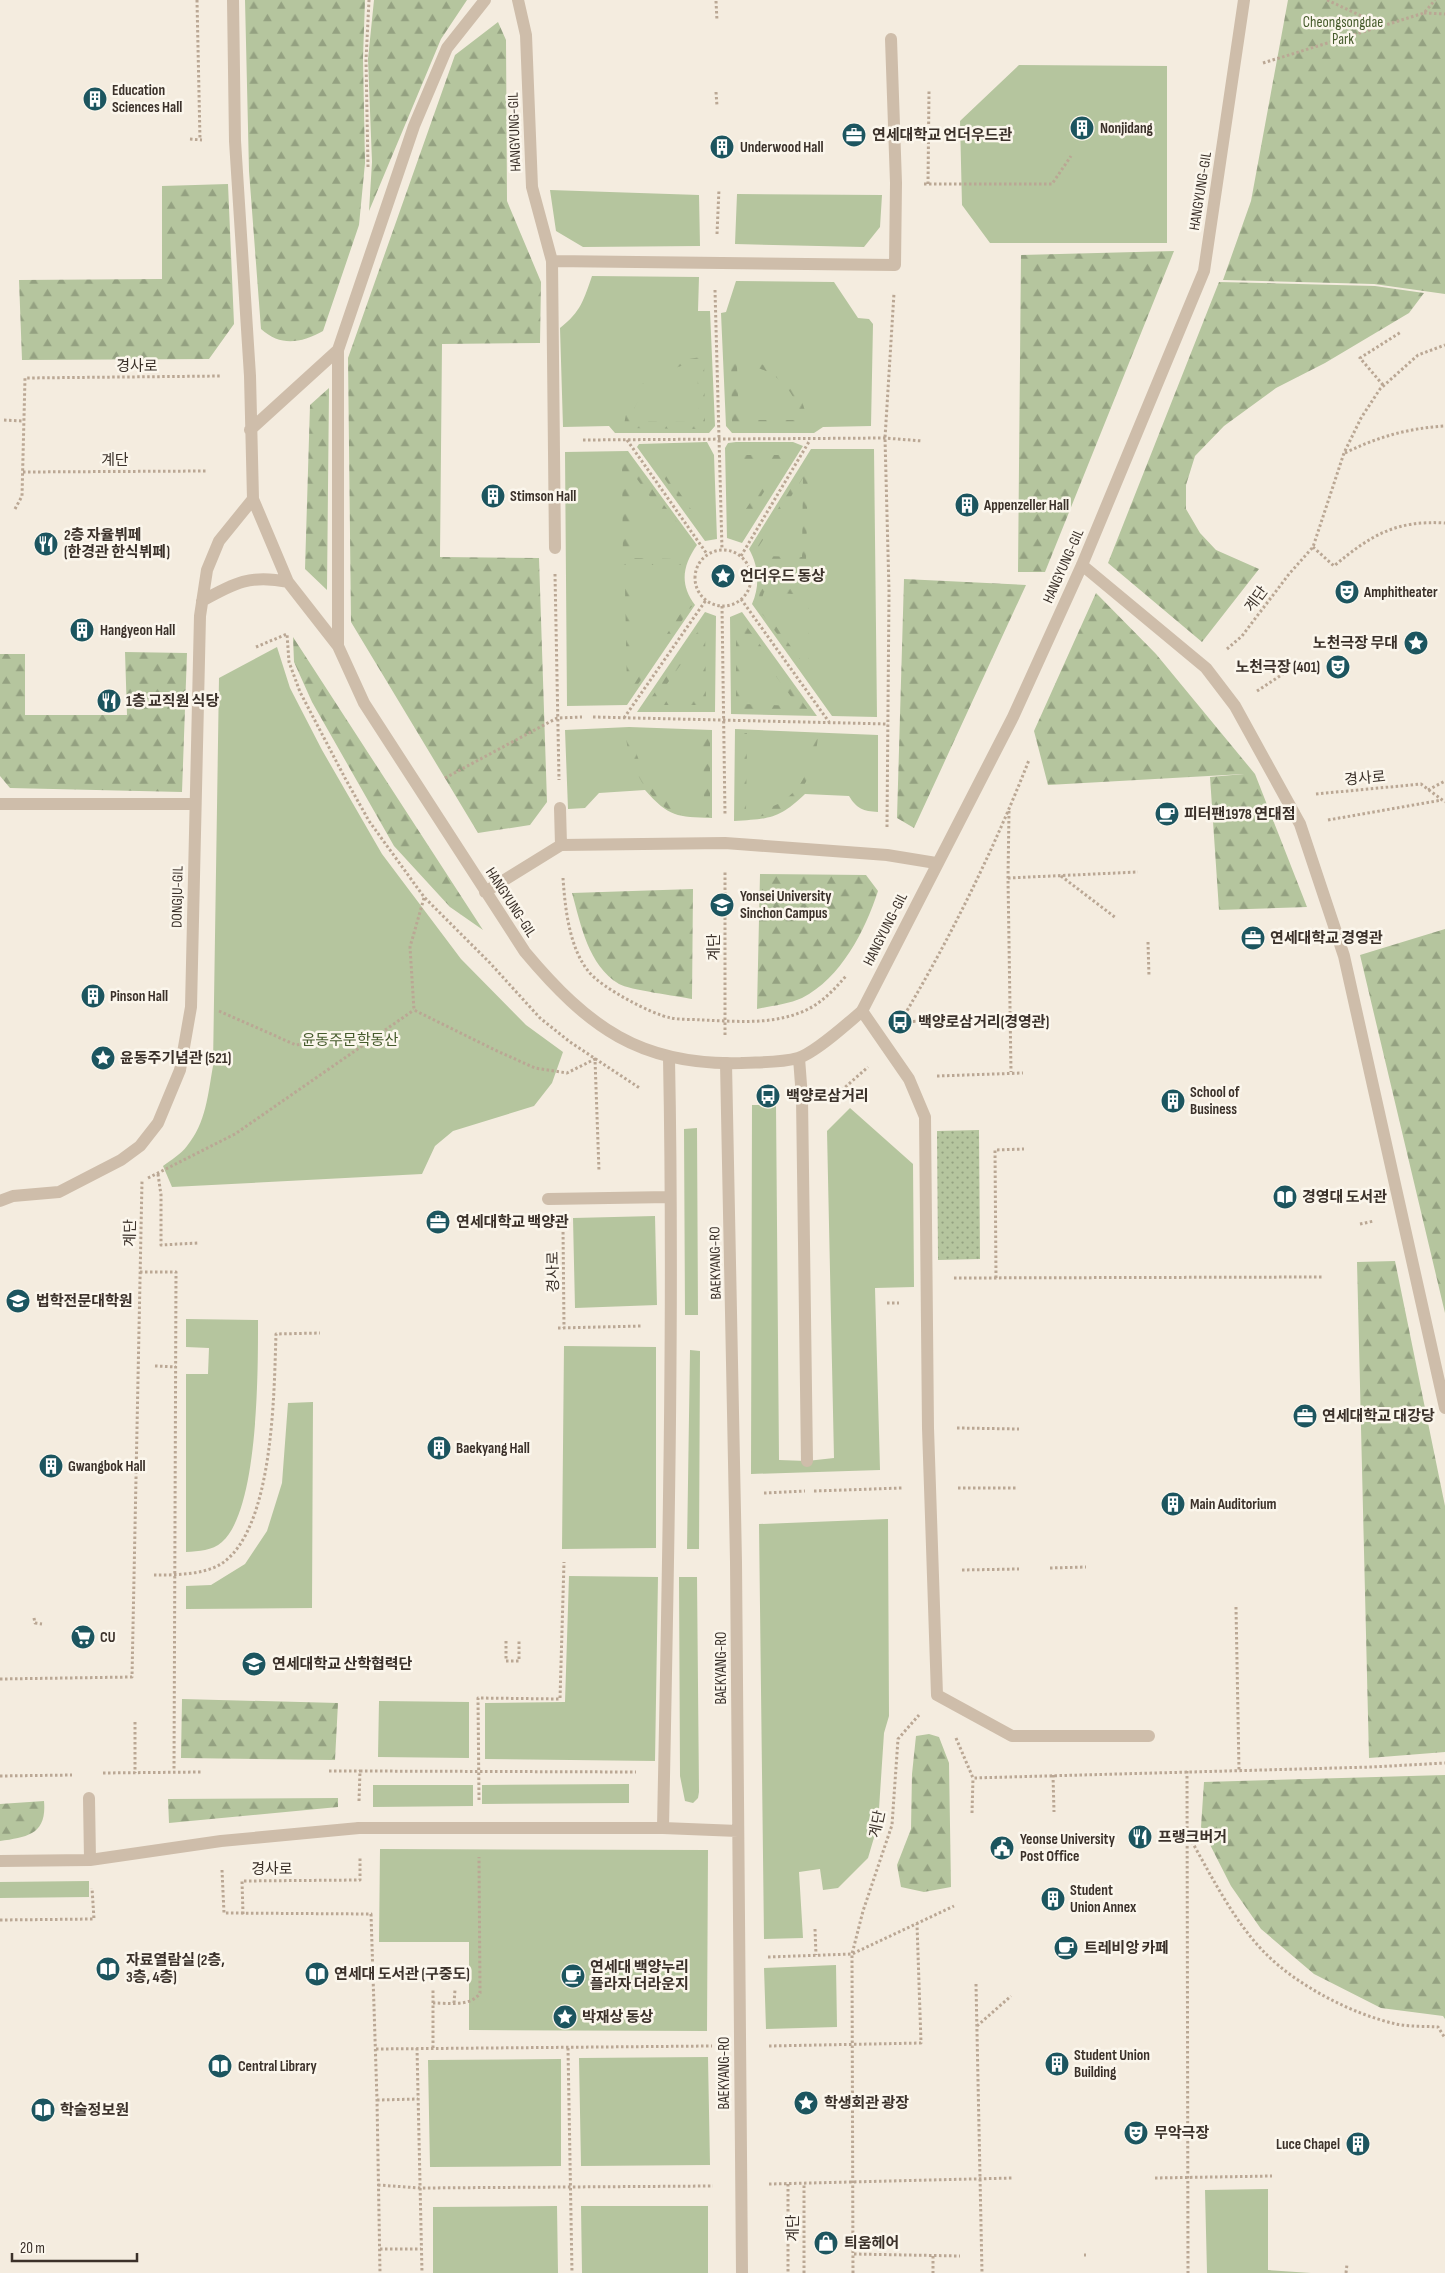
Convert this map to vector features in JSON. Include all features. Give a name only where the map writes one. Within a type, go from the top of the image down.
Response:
[{"type":"street","points":[[233,0],[235,141],[250,376],[253,499]]},
{"type":"street","points":[[338,646],[338,350],[414,126],[443,56],[484,0]]},
{"type":"street","name":"HANGYUNG-GIL","points":[[518,0],[526,35],[532,187],[552,261],[554,548]]},
{"type":"street","name":"HANGYUNG-GIL","points":[[253,499],[288,582],[338,646],[364,703],[420,792],[525,952],[551,983],[588,1017],[630,1044],[669,1058],[726,1063],[765,1062],[799,1058],[837,1033],[862,1011],[936,863],[1013,717],[1082,565],[1204,271],[1244,0]]},
{"type":"street","points":[[552,261],[895,265],[896,183],[891,39]]},
{"type":"street","points":[[250,430],[338,350]]},
{"type":"street","name":"DONGJU-GIL","points":[[0,1201],[13,1196],[59,1192],[122,1160],[140,1146],[158,1123],[180,1070],[190,1021],[199,634],[202,601],[207,570],[219,541],[253,499]]},
{"type":"street","points":[[1082,565],[1206,668],[1234,706],[1300,824],[1344,956],[1445,1408]]},
{"type":"street","points":[[202,601],[236,582],[258,578],[288,582]]},
{"type":"street","points":[[0,804],[195,804]]},
{"type":"street","points":[[560,808],[561,845]]},
{"type":"street","points":[[485,892],[561,845],[725,843],[887,854],[936,863]]},
{"type":"street","points":[[862,1011],[909,1079],[925,1117],[928,1428],[937,1695],[1012,1736],[1149,1736]]},
{"type":"street","points":[[663,1828],[670,1541],[672,1326],[669,1058]]},
{"type":"street","points":[[799,1058],[802,1098],[807,1461]]},
{"type":"street","name":"BAEKYANG-RO","points":[[726,1063],[736,1562],[742,2273]]},
{"type":"street","points":[[548,1199],[670,1197]]},
{"type":"street","points":[[90,1798],[90,1860]]},
{"type":"street","points":[[0,1861],[90,1860],[221,1841],[359,1828],[663,1828],[738,1831]]},
{"type":"path","points":[[190,140],[200,140],[197,0]]},
{"type":"path","points":[[367,175],[366,60],[369,0]]},
{"type":"path","points":[[1327,0],[1382,26]]},
{"type":"path","points":[[1424,13],[1435,0]]},
{"type":"path","points":[[716,1],[716,21]]},
{"type":"path","points":[[1260,64],[1424,13],[1445,14]]},
{"type":"path","points":[[929,91],[928,184],[1052,184],[1071,156]]},
{"type":"path","points":[[716,92],[717,106]]},
{"type":"path","points":[[716,264],[719,189]]},
{"type":"path","points":[[887,854],[889,591],[885,438],[895,265]]},
{"type":"path","points":[[715,300],[722,550]]},
{"type":"path","points":[[1383,385],[1360,358],[1401,332]]},
{"type":"path","points":[[1445,345],[1418,355],[1383,385],[1361,418],[1344,453],[1313,547],[1334,566],[1362,542],[1379,534],[1414,523],[1445,523]]},
{"type":"path","name":"경사로","points":[[23,421],[25,378],[250,376]]},
{"type":"path","points":[[4,420],[23,421],[22,496],[15,509]]},
{"type":"path","points":[[1344,453],[1366,442],[1391,434],[1445,426]]},
{"type":"path","points":[[589,440],[885,438],[922,441]]},
{"type":"path","points":[[627,440],[707,554]]},
{"type":"path","points":[[742,556],[810,440]]},
{"type":"path","name":"계단","points":[[23,472],[206,471]]},
{"type":"path","name":"계단","points":[[1242,636],[1289,574],[1313,547]]},
{"type":"path","points":[[554,548],[559,781]]},
{"type":"path","points":[[729,550],[742,556],[750,568],[751,577],[750,586],[741,600],[731,605],[722,606],[706,600],[698,592],[695,574],[698,565],[707,554],[729,550]]},
{"type":"path","points":[[624,718],[706,600]]},
{"type":"path","points":[[741,600],[829,722]]},
{"type":"path","points":[[722,606],[725,843]]},
{"type":"path","points":[[256,647],[287,634],[289,662],[300,692],[327,744],[368,821],[424,897],[490,963],[540,1018],[595,1060],[642,1090]]},
{"type":"path","points":[[420,792],[558,718],[582,717]]},
{"type":"path","points":[[593,717],[888,724]]},
{"type":"path","points":[[1000,1017],[900,1022],[951,929],[1009,810],[1029,760]]},
{"type":"path","points":[[1443,801],[1428,790],[1445,781]]},
{"type":"path","name":"경사로","points":[[1310,794],[1421,784],[1428,790]]},
{"type":"path","points":[[1300,824],[1372,814],[1443,801]]},
{"type":"path","points":[[1009,810],[1008,878],[1011,1072]]},
{"type":"path","points":[[561,845],[564,894],[570,924],[578,952],[588,971],[600,983],[628,999],[670,1018],[763,1022],[800,1013],[822,1001],[850,970]]},
{"type":"path","points":[[1008,878],[1138,872]]},
{"type":"path","points":[[1060,875],[1116,918]]},
{"type":"path","name":"계단","points":[[725,1021],[726,892]]},
{"type":"path","points":[[414,1010],[410,947],[424,897]]},
{"type":"path","points":[[1148,942],[1149,977]]},
{"type":"path","points":[[214,1009],[296,1045],[343,1037],[370,1039]]},
{"type":"path","points":[[198,1243],[161,1244],[161,1195],[158,1174],[235,1134],[414,1010]]},
{"type":"path","points":[[414,1010],[535,1068],[567,1074],[595,1060]]},
{"type":"path","points":[[595,1060],[600,1198]]},
{"type":"path","points":[[834,1097],[869,1066]]},
{"type":"path","points":[[936,1076],[1023,1073]]},
{"type":"path","points":[[996,1278],[995,1150],[1024,1149]]},
{"type":"path","name":"계단","points":[[0,1678],[132,1677],[142,1181]]},
{"type":"path","name":"경사로","points":[[563,1225],[564,1328]]},
{"type":"path","points":[[140,1272],[176,1272],[174,1771]]},
{"type":"path","points":[[926,1277],[1324,1277]]},
{"type":"path","points":[[558,1328],[650,1325]]},
{"type":"path","points":[[154,1576],[206,1570],[220,1564],[231,1556],[245,1538],[259,1499],[265,1474],[274,1406],[276,1334],[320,1334]]},
{"type":"path","points":[[155,1366],[176,1367]]},
{"type":"path","points":[[928,1428],[1019,1429]]},
{"type":"path","points":[[930,1488],[1018,1488]]},
{"type":"path","points":[[479,1770],[478,1698],[560,1698],[564,1562]]},
{"type":"path","points":[[1050,1568],[1086,1567]]},
{"type":"path","points":[[933,1571],[1019,1568]]},
{"type":"path","points":[[1236,1607],[1239,1771]]},
{"type":"path","points":[[34,1618],[35,1623],[42,1624]]},
{"type":"path","points":[[506,1641],[506,1661],[519,1661],[519,1641]]},
{"type":"path","points":[[135,1722],[135,1773]]},
{"type":"path","name":"계단","points":[[853,2273],[852,1954],[863,1911],[892,1824],[898,1739]]},
{"type":"path","points":[[1188,2273],[1187,1771],[1239,1771],[1445,1763]]},
{"type":"path","points":[[329,1771],[664,1772]]},
{"type":"path","points":[[358,1808],[360,1771]]},
{"type":"path","points":[[112,1773],[202,1772]]},
{"type":"path","points":[[1053,1775],[1054,1812]]},
{"type":"path","points":[[0,1776],[30,1776]]},
{"type":"path","points":[[972,1813],[974,1778]]},
{"type":"path","points":[[1187,1833],[1227,1904],[1266,1954],[1305,1984],[1351,2009],[1397,2024],[1438,2027],[1445,2038]]},
{"type":"path","name":"경사로","points":[[243,1914],[242,1881],[360,1880],[360,1848]]},
{"type":"path","points":[[433,2003],[469,2002],[477,1999],[480,1993],[479,1854]]},
{"type":"path","points":[[0,1920],[94,1919],[90,1860]]},
{"type":"path","points":[[222,1879],[224,1913],[371,1914],[376,2049],[380,2273]]},
{"type":"path","points":[[739,1958],[852,1954],[954,1906]]},
{"type":"path","points":[[376,2049],[921,2043],[918,1924]]},
{"type":"path","points":[[815,1929],[816,1955]]},
{"type":"path","points":[[976,1984],[982,2273]]},
{"type":"path","points":[[433,1990],[433,2048]]},
{"type":"path","points":[[454,1990],[454,2002]]},
{"type":"path","points":[[976,2026],[1011,1996]]},
{"type":"path","points":[[417,2048],[422,2273]]},
{"type":"path","points":[[568,2048],[572,2273]]},
{"type":"path","points":[[377,2100],[418,2099]]},
{"type":"path","points":[[1155,2178],[1272,2176]]},
{"type":"path","points":[[378,2185],[420,2188],[741,2186],[1012,2178]]},
{"type":"path","points":[[788,2184],[788,2273]]},
{"type":"path","name":"계단","points":[[804,2184],[804,2273]]},
{"type":"path","points":[[380,2249],[421,2249]]},
{"type":"path","points":[[853,2254],[960,2256]]},
{"type":"path","points":[[933,2256],[933,2273]]},
{"type":"path","points":[[1346,2273],[1347,2264]]},
{"type":"green space","points":[[245,0],[365,0],[363,58],[365,163],[359,225],[323,331],[299,340],[284,341],[276,339],[261,329],[249,171]]},
{"type":"green space","points":[[374,0],[467,0],[441,39],[369,211],[372,162],[368,59]]},
{"type":"green space","name":"Cheongsongdae Park","points":[[1288,0],[1445,0],[1445,294],[1374,284],[1223,280],[1251,201]]},
{"type":"green space","points":[[498,22],[506,40],[507,201],[541,282],[540,343],[442,344],[440,557],[539,558],[547,802],[530,825],[478,833],[351,622],[348,358],[455,55]]},
{"type":"green space","points":[[1019,65],[1167,66],[1167,243],[990,243],[962,205],[960,121]]},
{"type":"green space","points":[[228,184],[234,324],[209,359],[22,360],[19,280],[162,279],[162,186]]},
{"type":"green space","points":[[550,190],[699,195],[700,246],[583,247],[556,231]]},
{"type":"green space","points":[[737,194],[882,195],[880,227],[864,247],[735,244]]},
{"type":"green space","points":[[1174,251],[1045,572],[1018,572],[1021,255]]},
{"type":"green space","points":[[592,276],[699,277],[698,311],[710,311],[715,426],[709,433],[615,433],[609,426],[563,427],[560,328],[577,311]]},
{"type":"green space","points":[[736,281],[834,282],[858,318],[869,319],[873,324],[871,426],[823,427],[814,433],[732,433],[726,426],[721,313],[726,312]]},
{"type":"green space","points":[[1219,282],[1375,286],[1424,293],[1409,313],[1325,363],[1276,388],[1224,426],[1195,456],[1186,485],[1186,509],[1200,533],[1216,550],[1259,569],[1202,642],[1108,563]]},
{"type":"green space","points":[[704,357],[705,429],[624,428],[632,399],[640,387],[661,369],[689,359]],"holes":[[[690,363],[697,363],[699,422],[630,421],[638,400],[651,384],[679,367]]]},
{"type":"green space","points":[[731,359],[759,363],[783,377],[800,398],[807,426],[732,426]],"holes":[[[737,365],[760,369],[780,380],[794,398],[801,420],[739,420]]]},
{"type":"green space","points":[[329,388],[327,590],[305,569],[310,405]]},
{"type":"green space","points":[[707,442],[714,455],[717,539],[705,541],[637,447],[639,444]]},
{"type":"green space","points":[[793,442],[803,446],[742,543],[727,538],[725,448],[728,443]]},
{"type":"green space","points":[[811,449],[874,449],[877,717],[832,716],[752,604],[755,597],[757,576],[755,563],[749,549]]},
{"type":"green space","points":[[628,451],[697,545],[686,567],[685,575],[687,590],[695,605],[627,705],[567,706],[565,452]]},
{"type":"green space","points":[[647,454],[654,455],[701,524],[707,524],[707,528],[699,527]]},
{"type":"green space","points":[[740,455],[787,455],[745,522],[740,518],[779,459],[740,459]]},
{"type":"green space","points":[[622,461],[631,461],[694,545],[683,565],[623,565]],"holes":[[[631,471],[686,545],[678,559],[631,558]]]},
{"type":"green space","points":[[808,470],[806,562],[765,561],[755,552],[755,546],[802,472]],"holes":[[[803,478],[802,557],[762,556],[758,551],[759,546]]]},
{"type":"green space","points":[[904,579],[1026,585],[914,828],[897,818]]},
{"type":"green space","points":[[625,587],[632,587],[634,684],[684,608],[688,604],[692,606],[634,690],[627,691]]},
{"type":"green space","points":[[760,588],[813,589],[812,677],[809,677],[755,604],[759,598]],"holes":[[[764,592],[808,595],[808,670],[760,604]]]},
{"type":"green space","points":[[1096,593],[1156,654],[1255,774],[1307,907],[1219,910],[1210,777],[1244,774],[1048,785],[1034,731]]},
{"type":"green space","points":[[705,612],[716,616],[715,712],[637,712]]},
{"type":"green space","points":[[742,612],[817,716],[731,714],[730,617]]},
{"type":"green space","points":[[744,623],[810,713],[736,710],[736,627]],"holes":[[[741,629],[798,706],[741,704]]]},
{"type":"green space","points":[[705,626],[706,705],[646,705],[701,627]],"holes":[[[700,637],[701,637],[701,700],[655,701]]]},
{"type":"green space","points":[[293,637],[483,930],[450,907],[394,846],[312,702],[294,662]]},
{"type":"green space","name":"윤동주문학동산","points":[[277,647],[290,688],[322,750],[382,854],[461,959],[526,1025],[563,1052],[552,1083],[534,1106],[453,1131],[435,1146],[422,1174],[172,1187],[163,1166],[185,1149],[198,1128],[208,1098],[213,1066],[219,678]]},
{"type":"green space","points":[[125,652],[187,653],[182,792],[10,788],[0,776],[0,654],[25,654],[25,715],[127,715]]},
{"type":"green space","points":[[629,727],[712,730],[712,818],[674,814],[661,806],[645,790],[599,793],[585,808],[568,809],[565,730]]},
{"type":"green space","points":[[735,729],[878,735],[878,812],[861,809],[849,796],[805,794],[788,808],[773,816],[734,821]]},
{"type":"green space","points":[[625,730],[632,730],[638,759],[652,786],[662,798],[674,806],[688,811],[704,811],[703,731],[710,732],[710,817],[676,813],[655,799],[634,766],[626,742]]},
{"type":"green space","points":[[740,733],[747,733],[746,811],[769,808],[796,790],[802,781],[812,756],[814,736],[818,736],[813,762],[804,786],[796,797],[776,812],[763,816],[740,817]]},
{"type":"green space","points":[[760,874],[866,875],[878,891],[859,937],[840,966],[828,978],[802,998],[757,1009]]},
{"type":"green space","points":[[693,889],[692,999],[624,986],[608,976],[587,943],[572,893]]},
{"type":"green space","points":[[1445,929],[1445,1313],[1360,955]]},
{"type":"green space","points":[[752,1105],[776,1105],[779,1460],[807,1461],[834,1458],[827,1131],[850,1108],[913,1164],[914,1287],[875,1288],[880,1470],[751,1474]]},
{"type":"green space","points":[[697,1128],[698,1315],[685,1315],[684,1129]]},
{"type":"green space","points":[[979,1130],[980,1259],[938,1260],[937,1131]]},
{"type":"green space","points":[[655,1216],[657,1305],[575,1308],[573,1218]]},
{"type":"green space","points":[[1395,1261],[1445,1506],[1445,1752],[1369,1758],[1357,1262]]},
{"type":"green space","points":[[186,1319],[258,1320],[258,1371],[250,1470],[243,1500],[234,1525],[218,1545],[210,1549],[186,1552],[186,1374],[208,1374],[209,1348],[186,1347]]},
{"type":"green space","points":[[564,1346],[656,1347],[656,1548],[562,1549]]},
{"type":"green space","points":[[690,1350],[700,1351],[699,1549],[687,1549]]},
{"type":"green space","points":[[313,1402],[312,1608],[186,1609],[186,1586],[211,1585],[245,1564],[267,1531],[282,1483],[288,1403]]},
{"type":"green space","points":[[888,1519],[889,1716],[884,1733],[878,1824],[868,1858],[838,1888],[823,1890],[820,1869],[799,1872],[803,1938],[764,1939],[759,1524]]},
{"type":"green space","points":[[569,1576],[658,1577],[655,1761],[485,1759],[485,1703],[565,1702]]},
{"type":"green space","points":[[679,1577],[697,1577],[699,1792],[698,1798],[693,1803],[685,1801],[680,1776]]},
{"type":"green space","points":[[182,1699],[338,1703],[335,1760],[181,1758]]},
{"type":"green space","points":[[379,1701],[469,1702],[469,1758],[378,1757]]},
{"type":"green space","points":[[929,1734],[939,1737],[949,1763],[951,1887],[924,1892],[901,1887],[897,1865],[911,1829],[912,1774],[916,1736]]},
{"type":"green space","points":[[1445,1775],[1445,2019],[1443,2016],[1381,2008],[1314,1974],[1261,1929],[1231,1886],[1201,1827],[1204,1782]]},
{"type":"green space","points":[[629,1784],[629,1803],[482,1804],[482,1785]]},
{"type":"green space","points":[[373,1785],[473,1785],[473,1806],[373,1807]]},
{"type":"green space","points":[[338,1798],[338,1807],[169,1823],[168,1799]]},
{"type":"green space","points":[[44,1801],[42,1821],[34,1832],[19,1838],[0,1841],[0,1804]]},
{"type":"green space","points":[[380,1849],[708,1850],[707,2031],[469,2030],[469,1942],[379,1942]]},
{"type":"green space","points":[[89,1881],[89,1897],[0,1898],[0,1882]]},
{"type":"green space","points":[[836,1965],[837,2027],[766,2029],[764,1968]]},
{"type":"green space","points":[[708,2057],[710,2165],[581,2166],[579,2058]]},
{"type":"green space","points":[[561,2059],[561,2166],[430,2167],[428,2060]]},
{"type":"green space","points":[[1268,2189],[1268,2270],[1311,2273],[1207,2273],[1205,2190]]},
{"type":"green space","points":[[557,2206],[558,2273],[433,2273],[433,2207]]},
{"type":"green space","points":[[581,2206],[708,2206],[708,2273],[582,2273]]},
{"type":"place","name":"Education Sciences Hall","points":[[95,99]]},
{"type":"place","name":"Nonjidang","points":[[1082,128]]},
{"type":"place","name":"연세대학교 언더우드관","points":[[854,135]]},
{"type":"place","name":"Underwood Hall","points":[[722,147]]},
{"type":"place","name":"Stimson Hall","points":[[493,496]]},
{"type":"place","name":"Appenzeller Hall","points":[[967,505]]},
{"type":"place","name":"2층 자율뷔페 (한경관 한식뷔페)","points":[[46,544]]},
{"type":"place","name":"언더우드 동상","points":[[723,576]]},
{"type":"place","name":"Amphitheater","points":[[1347,592]]},
{"type":"place","name":"Hangyeon Hall","points":[[82,630]]},
{"type":"place","name":"노천극장 무대","points":[[1416,643]]},
{"type":"place","name":"노천극장 (401)","points":[[1338,667]]},
{"type":"place","name":"1층 교직원 식당","points":[[109,701]]},
{"type":"place","name":"피터팬1978 연대점","points":[[1167,814]]},
{"type":"place","name":"Yonsei University Sinchon Campus","points":[[722,905]]},
{"type":"place","name":"연세대학교 경영관","points":[[1253,938]]},
{"type":"place","name":"Pinson Hall","points":[[93,996]]},
{"type":"place","name":"백양로삼거리(경영관)","points":[[900,1022]]},
{"type":"place","name":"윤동주기념관 (521)","points":[[103,1058]]},
{"type":"place","name":"백양로삼거리","points":[[768,1096]]},
{"type":"place","name":"School of Business","points":[[1173,1101]]},
{"type":"place","name":"경영대 도서관","points":[[1285,1197]]},
{"type":"place","name":"연세대학교 백양관","points":[[438,1222]]},
{"type":"place","name":"법학전문대학원","points":[[18,1301]]},
{"type":"place","name":"연세대학교 대강당","points":[[1305,1416]]},
{"type":"place","name":"Baekyang Hall","points":[[439,1448]]},
{"type":"place","name":"Gwangbok Hall","points":[[51,1466]]},
{"type":"place","name":"Main Auditorium","points":[[1173,1504]]},
{"type":"place","name":"CU","points":[[83,1637]]},
{"type":"place","name":"연세대학교 산학협력단","points":[[254,1664]]},
{"type":"place","name":"프랭크버거","points":[[1140,1837]]},
{"type":"place","name":"Yeonse University Post Office","points":[[1002,1848]]},
{"type":"place","name":"Student Union Annex","points":[[1053,1899]]},
{"type":"place","name":"트레비앙 카페","points":[[1066,1948]]},
{"type":"place","name":"자료열람실 (2층, 3층, 4층)","points":[[108,1969]]},
{"type":"place","name":"연세대 도서관 (구중도)","points":[[317,1974]]},
{"type":"place","name":"연세대 백양누리 플라자 더라운지","points":[[573,1976]]},
{"type":"place","name":"박재상 동상","points":[[565,2017]]},
{"type":"place","name":"Student Union Building","points":[[1057,2064]]},
{"type":"place","name":"Central Library","points":[[220,2066]]},
{"type":"place","name":"학생회관 광장","points":[[806,2103]]},
{"type":"place","name":"학술정보원","points":[[43,2110]]},
{"type":"place","name":"무악극장","points":[[1136,2133]]},
{"type":"place","name":"Luce Chapel","points":[[1358,2144]]},
{"type":"place","name":"틔움헤어","points":[[826,2243]]}]
